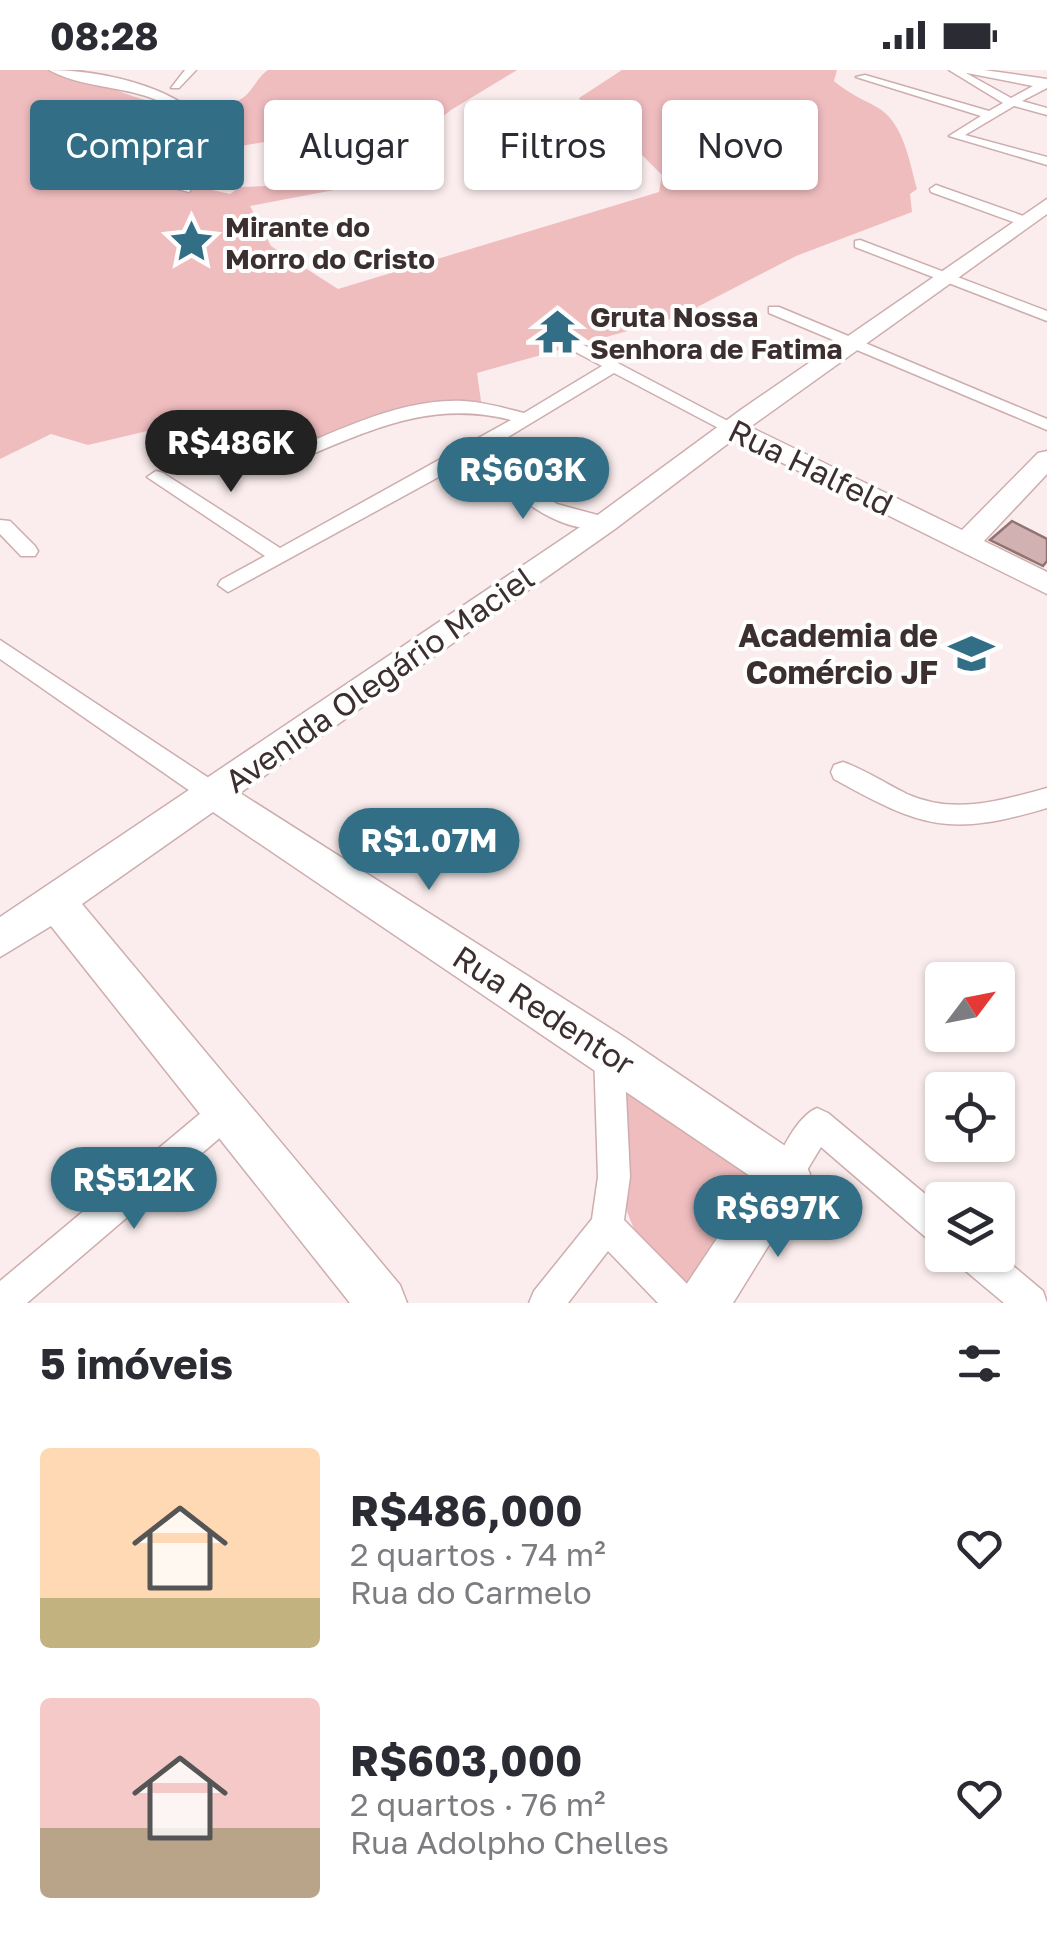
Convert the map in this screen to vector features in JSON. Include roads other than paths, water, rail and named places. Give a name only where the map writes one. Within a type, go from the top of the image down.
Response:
[{"type":"street","points":[[54,70],[160,100]]},
{"type":"street","points":[[175,86],[190,70]]},
{"type":"street","points":[[954,70],[1012,102],[1047,112]]},
{"type":"street","points":[[967,70],[1046,84]]},
{"type":"street","points":[[862,78],[990,115]]},
{"type":"street","points":[[1046,84],[955,136],[1047,161]]},
{"type":"street","points":[[936,189],[1024,221]]},
{"type":"street","name":"Avenida Olegário Maciel","points":[[0,939],[605,523],[1047,205]]},
{"type":"street","points":[[860,244],[1047,316]]},
{"type":"street","points":[[774,310],[1047,425]]},
{"type":"street","name":"Rua Halfeld","points":[[576,346],[1047,584]]},
{"type":"street","points":[[228,585],[479,448],[614,366]]},
{"type":"street","points":[[277,462],[379,421],[452,406],[524,418]]},
{"type":"street","points":[[479,448],[499,472],[531,499],[560,515],[605,523]]},
{"type":"street","points":[[965,544],[1047,459]]},
{"type":"street","points":[[156,477],[279,556]]},
{"type":"street","points":[[0,526],[28,551]]},
{"type":"street","name":"Rua Redentor","points":[[0,648],[787,1174]]},
{"type":"street","points":[[843,772],[936,818],[983,818],[1047,798]]},
{"type":"street","points":[[55,900],[382,1303]]},
{"type":"street","points":[[546,1303],[607,1226],[614,1177],[609,1052]]},
{"type":"street","points":[[1,1303],[226,1113]]},
{"type":"street","points":[[704,1303],[818,1124],[925,1215]]},
{"type":"street","points":[[607,1226],[682,1303]]},
{"type":"street","points":[[994,1272],[1031,1303]]},
{"type":"place","name":"Mirante do Morro do Cristo","points":[[192,242]]},
{"type":"place","name":"Gruta Nossa Senhora de Fatima","points":[[557,332]]},
{"type":"place","name":"Academia de Comércio JF","points":[[971,653]]}]
